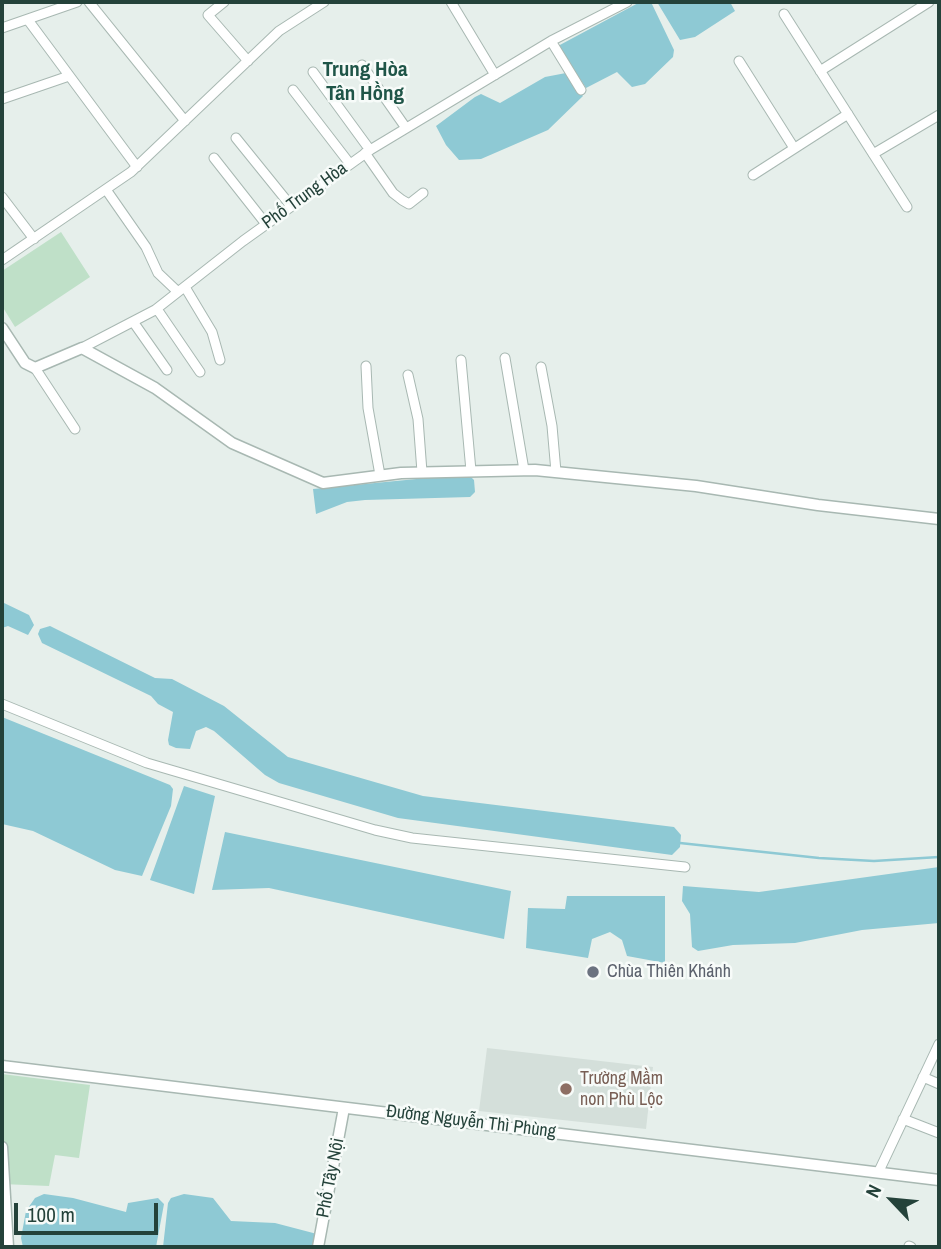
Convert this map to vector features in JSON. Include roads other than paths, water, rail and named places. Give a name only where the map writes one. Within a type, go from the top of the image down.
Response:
[{"type":"street","points":[[2,29],[77,2]]},
{"type":"street","points":[[89,2],[185,121]]},
{"type":"street","points":[[224,2],[208,15],[248,61]]},
{"type":"street","points":[[2,260],[107,191],[137,167],[279,31],[324,2]]},
{"type":"street","points":[[451,2],[495,75]]},
{"type":"street","name":"Phố Trung Hòa","points":[[35,368],[134,323],[157,309],[290,206],[368,152],[551,41],[627,2]]},
{"type":"street","points":[[820,71],[929,2]]},
{"type":"street","points":[[784,15],[907,207]]},
{"type":"street","points":[[28,20],[137,167]]},
{"type":"street","points":[[551,41],[579,86]]},
{"type":"street","points":[[739,61],[794,148]]},
{"type":"street","points":[[362,65],[406,128]]},
{"type":"street","points":[[313,72],[393,193],[410,204],[423,193]]},
{"type":"street","points":[[2,99],[69,76]]},
{"type":"street","points":[[293,90],[350,164]]},
{"type":"street","points":[[753,175],[848,114]]},
{"type":"street","points":[[873,154],[939,115]]},
{"type":"street","points":[[236,138],[290,206]]},
{"type":"street","points":[[214,158],[266,224]]},
{"type":"street","points":[[107,191],[146,247],[158,273],[182,290],[212,332],[220,360]]},
{"type":"street","points":[[2,197],[34,239]]},
{"type":"street","points":[[157,309],[200,372]]},
{"type":"street","points":[[134,323],[167,370]]},
{"type":"street","points":[[2,328],[25,363],[35,368],[75,429]]},
{"type":"street","points":[[82,348],[155,388],[232,443],[285,469],[323,483],[422,472],[524,470],[696,486],[818,505],[939,519]]},
{"type":"street","points":[[505,358],[524,470]]},
{"type":"street","points":[[461,360],[471,471]]},
{"type":"street","points":[[366,366],[368,408],[380,475]]},
{"type":"street","points":[[541,367],[550,411],[556,472]]},
{"type":"street","points":[[408,375],[418,419],[422,472]]},
{"type":"street","points":[[2,704],[147,763],[374,830],[412,838],[685,867]]},
{"type":"street","points":[[879,1171],[939,1044]]},
{"type":"street","name":"Đường Nguyễn Thì Phùng","points":[[2,1066],[939,1180]]},
{"type":"street","points":[[923,1077],[939,1084]]},
{"type":"street","name":"Phố Tây Nội","points":[[317,1247],[344,1108]]},
{"type":"street","points":[[904,1119],[939,1133]]},
{"type":"street","points":[[2,1147],[8,1247]]},
{"type":"water","points":[[640,2],[651,2],[674,50],[673,57],[645,84],[632,87],[617,72],[586,88],[558,46]]},
{"type":"water","points":[[657,2],[730,2],[735,11],[695,37],[680,40]]},
{"type":"water","points":[[566,73],[583,96],[548,130],[481,159],[459,160],[446,145],[436,126],[481,94],[500,103],[545,77]]},
{"type":"water","points":[[468,474],[474,480],[475,492],[470,497],[365,500],[347,502],[316,514],[313,489]]},
{"type":"water","points":[[2,602],[29,615],[34,625],[28,635],[8,626],[2,628]]},
{"type":"water","points":[[50,626],[155,678],[172,679],[224,706],[288,757],[423,796],[674,827],[681,835],[680,847],[672,855],[398,818],[279,783],[265,775],[206,727],[196,731],[190,749],[176,748],[169,745],[168,740],[173,712],[158,704],[151,696],[42,643],[38,634],[40,629]]},
{"type":"water","points":[[2,717],[170,785],[173,789],[171,806],[142,876],[115,870],[33,831],[2,824]]},
{"type":"water","points":[[184,786],[215,796],[194,894],[150,880]]},
{"type":"water","points":[[225,832],[511,891],[504,939],[269,888],[212,890]]},
{"type":"water","points":[[939,867],[939,923],[862,930],[795,943],[733,945],[698,951],[692,947],[690,914],[682,901],[683,886],[759,892]]},
{"type":"water","points":[[567,896],[665,896],[665,963],[627,956],[622,940],[610,932],[592,939],[588,958],[526,948],[528,908],[565,909]]},
{"type":"water","points":[[44,1194],[73,1198],[126,1212],[128,1203],[158,1198],[164,1204],[156,1247],[23,1247],[21,1238],[26,1211],[35,1198]]},
{"type":"water","points":[[184,1194],[213,1198],[231,1221],[275,1223],[317,1234],[314,1247],[163,1247],[168,1203],[171,1198]]},
{"type":"waterway","points":[[680,843],[874,861],[939,857]]},
{"type":"place","name":"Chùa Thiên Khánh","points":[[593,972]]},
{"type":"place","name":"Trường Mầm non Phù Lộc","points":[[566,1089]]},
{"type":"district","name":"Trung Hòa Tân Hồng","points":[[365,82]]}]
